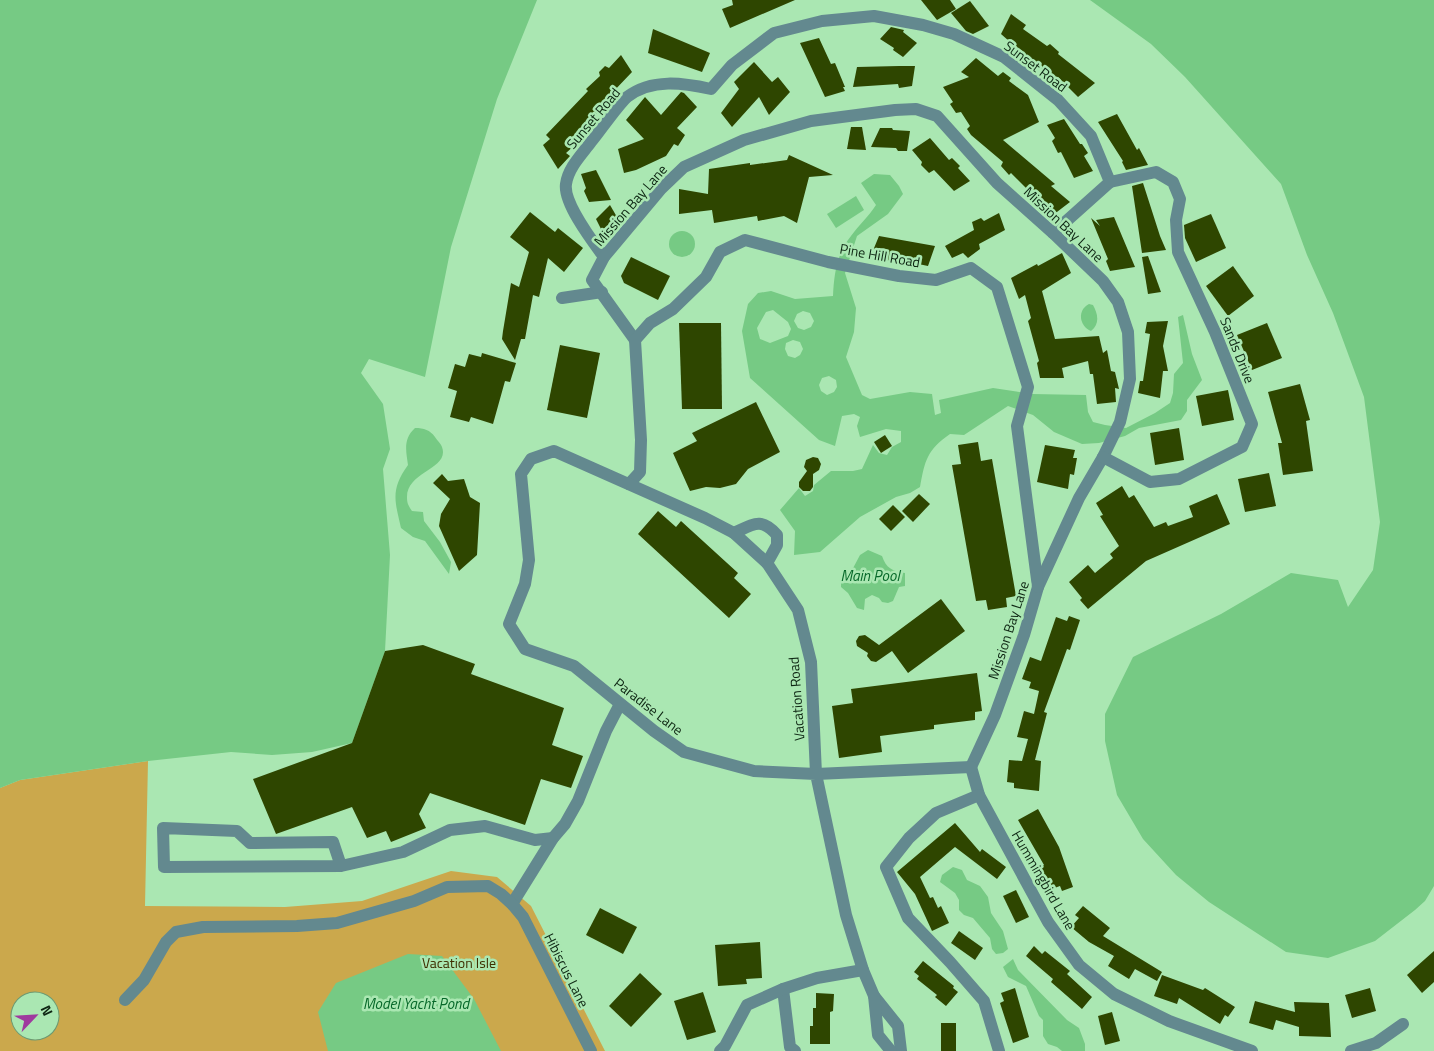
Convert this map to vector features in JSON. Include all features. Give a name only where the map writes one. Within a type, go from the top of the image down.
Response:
[{"type":"street","name":"Sunset Road","points":[[604,257],[582,228],[570,204],[565,184],[573,165],[626,98],[644,87],[666,83],[688,84],[711,89],[732,66],[774,33],[822,21],[874,16],[923,25],[954,34],[1004,57],[1058,100],[1090,136],[1110,182]]},
{"type":"street","name":"Mission Bay Lane","points":[[635,340],[592,280],[604,257],[661,189],[684,168],[744,140],[811,121],[895,110],[916,109],[937,116],[998,183],[1103,281],[1118,302],[1128,332],[1130,379],[1120,422],[1103,457],[1079,498],[1038,587],[1024,636],[995,715],[972,767]]},
{"type":"street","name":"Sands Drive","points":[[1103,457],[1150,482],[1179,479],[1242,447],[1252,424],[1215,332],[1178,252],[1176,220],[1180,199],[1173,182],[1156,172],[1110,182]]},
{"type":"street","points":[[1053,233],[1110,182]]},
{"type":"street","name":"Pine Hill Road","points":[[635,340],[650,323],[673,309],[706,277],[720,252],[745,240],[828,262],[899,276],[936,280],[971,268],[997,287],[1028,387],[1017,426],[1038,587]]},
{"type":"street","points":[[562,298],[602,292]]},
{"type":"street","points":[[630,484],[640,472],[641,440],[635,340]]},
{"type":"street","name":"Vacation Road","points":[[509,624],[525,584],[529,560],[520,474],[531,459],[554,450],[734,533],[767,563],[798,610],[810,662],[816,774],[846,915],[863,970],[874,996],[898,1026],[901,1051]]},
{"type":"street","points":[[734,533],[755,523],[768,525],[777,536],[777,545],[767,563]]},
{"type":"street","name":"Paradise Lane","points":[[509,624],[525,649],[574,666],[654,731],[684,752],[754,771],[816,774],[972,767]]},
{"type":"street","points":[[512,904],[578,802],[606,731],[620,704]]},
{"type":"street","name":"Hummingbird Lane","points":[[972,767],[979,795],[1048,922],[1079,965],[1114,994],[1169,1021],[1252,1051]]},
{"type":"street","points":[[979,795],[936,813],[909,838],[886,867],[908,918],[984,1001],[1000,1051]]},
{"type":"street","points":[[341,866],[333,842],[250,843],[237,831],[163,828],[164,868],[341,866],[403,852],[450,830],[485,826],[535,840],[553,838]]},
{"type":"street","name":"Hibiscus Lane","points":[[125,1000],[144,980],[166,942],[176,932],[203,926],[297,926],[337,923],[414,901],[447,887],[488,886],[501,894],[523,917],[591,1051]]},
{"type":"street","points":[[720,1051],[725,1046],[747,1005],[782,989],[817,978],[863,970]]},
{"type":"street","points":[[782,989],[790,1047],[795,1051]]},
{"type":"street","name":"Vacation Road","points":[[874,996],[878,1035],[891,1051]]},
{"type":"street","points":[[1351,1051],[1376,1043],[1403,1024]]},
{"type":"green space","name":"Vacation Isle","points":[[148,761],[145,906],[285,907],[362,901],[451,871],[497,877],[531,906],[605,1051],[0,1051],[0,788],[20,780]]},
{"type":"water","points":[[0,0],[537,0],[497,99],[451,247],[425,377],[369,359],[361,373],[383,404],[390,449],[383,469],[390,555],[385,651],[352,743],[312,752],[272,755],[231,752],[148,761],[20,780],[0,788]]},
{"type":"water","points":[[1090,0],[1434,0],[1434,886],[1425,901],[1375,941],[1328,958],[1286,952],[1209,902],[1176,875],[1143,839],[1117,795],[1105,741],[1105,714],[1133,657],[1221,614],[1291,573],[1338,580],[1348,607],[1373,570],[1380,522],[1364,397],[1333,313],[1307,255],[1281,184],[1185,77],[1151,44]]},
{"type":"water","points":[[874,174],[890,175],[903,194],[888,214],[857,236],[845,273],[856,308],[854,332],[846,357],[862,395],[870,399],[910,392],[932,394],[935,415],[941,413],[939,400],[993,388],[1032,394],[1086,395],[1088,412],[1093,422],[1126,428],[1170,403],[1173,393],[1174,374],[1183,363],[1178,317],[1183,315],[1192,354],[1202,380],[1187,400],[1187,411],[1181,420],[1139,428],[1125,436],[1099,443],[1082,444],[1054,432],[1033,415],[1008,406],[964,435],[950,434],[936,445],[928,456],[920,487],[910,493],[896,497],[860,517],[820,552],[794,555],[795,531],[780,510],[799,488],[805,496],[813,491],[814,485],[831,471],[862,469],[873,445],[879,453],[887,455],[892,447],[901,442],[901,431],[886,429],[860,437],[857,426],[860,417],[854,414],[842,416],[835,446],[819,440],[750,378],[742,331],[748,304],[758,293],[771,291],[795,299],[833,296],[835,272],[842,249],[876,205],[861,183]],"holes":[[[773,310],[788,322],[791,329],[788,336],[770,343],[760,339],[757,328],[766,312]],[[803,311],[810,313],[814,321],[811,327],[804,330],[798,328],[794,321],[797,314]],[[793,340],[800,342],[803,349],[800,355],[795,358],[788,356],[785,349],[786,343]],[[829,376],[836,380],[837,387],[834,392],[827,395],[821,391],[819,385],[822,378]]]},
{"type":"water","points":[[856,196],[864,210],[836,228],[827,214]]},
{"type":"water","points":[[682,231],[691,235],[695,244],[691,253],[682,257],[673,253],[669,244],[673,235]]},
{"type":"water","points":[[1089,304],[1093,305],[1097,319],[1096,325],[1091,331],[1084,326],[1081,318],[1083,310]]},
{"type":"water","points":[[415,428],[429,431],[441,446],[443,454],[434,466],[414,481],[409,488],[408,502],[412,511],[423,512],[424,521],[440,542],[451,562],[449,574],[425,541],[413,537],[401,528],[396,503],[396,489],[408,465],[407,441]]},
{"type":"water","name":"Main Pool","points":[[868,550],[882,556],[890,568],[905,573],[905,586],[899,587],[893,601],[888,603],[882,602],[879,598],[872,595],[865,599],[864,610],[857,608],[848,593],[841,587],[841,582],[851,572],[860,555]]},
{"type":"water","points":[[953,867],[962,870],[967,880],[980,886],[988,897],[991,913],[1003,931],[1008,949],[1003,953],[996,954],[992,949],[990,938],[973,918],[964,915],[959,910],[959,900],[955,893],[940,882],[942,875]]},
{"type":"water","name":"Model Yacht Pond","points":[[408,954],[442,956],[474,999],[501,1051],[328,1051],[318,1012],[336,983]]},
{"type":"water","points":[[1013,959],[1018,970],[1067,1020],[1079,1028],[1085,1044],[1085,1051],[1062,1051],[1048,1044],[1043,1036],[1043,1020],[1039,1016],[1026,986],[1008,977],[1003,967]]},
{"type":"building","points":[[732,0],[795,0],[730,28],[722,9],[733,5]]},
{"type":"building","points":[[921,0],[950,0],[956,9],[937,20]]},
{"type":"building","points":[[970,1],[989,26],[973,34],[966,31],[951,13]]},
{"type":"building","points":[[1011,14],[1026,25],[1023,29],[1047,46],[1050,44],[1059,52],[1058,54],[1095,83],[1078,97],[1058,77],[1053,81],[1044,71],[1018,53],[1019,50],[1001,34]]},
{"type":"building","points":[[891,27],[904,30],[903,32],[917,43],[903,57],[893,50],[894,48],[880,39]]},
{"type":"building","points":[[653,29],[710,53],[702,72],[648,53]]},
{"type":"building","points":[[819,38],[831,64],[835,63],[845,87],[843,87],[845,91],[825,97],[800,43]]},
{"type":"building","points":[[621,55],[632,72],[612,93],[614,96],[593,117],[595,121],[566,153],[570,156],[558,169],[543,145],[550,139],[546,135],[588,91],[586,89],[600,76],[599,72],[605,66],[609,68]]},
{"type":"building","points":[[976,58],[998,76],[1003,72],[1011,78],[1009,81],[1028,95],[1039,122],[1003,140],[1055,184],[1051,186],[1070,202],[1053,215],[1011,173],[1009,175],[1001,166],[1003,162],[971,135],[967,129],[970,126],[961,112],[956,113],[950,104],[953,102],[943,87],[969,77],[961,72]]},
{"type":"building","points":[[754,62],[772,82],[778,77],[790,92],[769,115],[759,97],[732,127],[721,113],[739,89],[734,82]]},
{"type":"building","points":[[915,66],[912,86],[899,88],[898,84],[853,87],[857,67]]},
{"type":"building","points":[[681,92],[697,107],[677,128],[685,135],[678,146],[674,144],[666,156],[636,170],[624,173],[618,149],[644,139],[626,120],[645,97],[661,115]]},
{"type":"building","points":[[1117,114],[1137,150],[1139,148],[1148,165],[1126,170],[1123,161],[1098,122]]},
{"type":"building","points":[[1064,119],[1088,153],[1084,156],[1093,171],[1074,178],[1061,152],[1058,153],[1052,141],[1055,138],[1047,125]]},
{"type":"building","points":[[851,127],[862,127],[866,150],[847,149]]},
{"type":"building","points":[[880,128],[910,131],[907,151],[898,151],[896,148],[871,147]]},
{"type":"building","points":[[930,138],[949,160],[952,158],[960,166],[958,168],[970,181],[954,191],[934,170],[929,173],[921,165],[922,162],[912,150]]},
{"type":"building","points":[[789,155],[833,175],[809,177],[797,223],[784,216],[758,221],[757,216],[714,223],[712,210],[679,214],[679,189],[708,194],[709,169],[787,160]]},
{"type":"building","points":[[596,170],[611,200],[589,202],[584,191],[586,188],[581,174]]},
{"type":"building","points":[[1143,183],[1166,250],[1142,253],[1132,186]]},
{"type":"building","points":[[610,205],[621,224],[601,229],[596,219]]},
{"type":"building","points":[[530,212],[555,232],[558,228],[583,248],[564,272],[548,258],[539,297],[533,295],[525,339],[521,339],[515,360],[502,339],[503,331],[511,283],[519,287],[529,252],[510,237]]},
{"type":"building","points":[[999,213],[1005,230],[979,244],[980,249],[968,258],[963,253],[952,258],[945,246],[974,230],[972,222],[981,218],[984,221]]},
{"type":"building","points":[[1211,214],[1226,248],[1196,262],[1185,238],[1184,225]]},
{"type":"building","points":[[1114,217],[1135,267],[1110,271],[1106,261],[1108,259],[1091,218],[1100,226],[1096,220]]},
{"type":"building","points":[[879,236],[935,246],[928,266],[899,260],[898,262],[886,260],[886,256],[872,253]]},
{"type":"building","points":[[1062,253],[1071,273],[1042,291],[1055,339],[1099,336],[1103,353],[1107,350],[1111,371],[1115,372],[1119,389],[1115,388],[1116,402],[1097,404],[1093,374],[1090,374],[1088,361],[1062,368],[1064,378],[1040,378],[1037,363],[1039,361],[1028,321],[1031,318],[1025,295],[1019,299],[1011,278]]},
{"type":"building","points":[[1148,256],[1161,292],[1148,294],[1142,257]]},
{"type":"building","points":[[631,257],[670,276],[658,300],[624,283],[621,276]]},
{"type":"building","points":[[1233,266],[1254,296],[1228,316],[1206,286]]},
{"type":"building","points":[[1168,321],[1163,346],[1168,371],[1163,371],[1160,398],[1138,393],[1140,381],[1143,381],[1150,334],[1145,333],[1147,322]]},
{"type":"building","points":[[679,323],[721,323],[722,409],[682,409]]},
{"type":"building","points":[[1267,323],[1282,358],[1252,370],[1237,335]]},
{"type":"building","points":[[560,345],[600,353],[587,418],[547,410]]},
{"type":"building","points":[[482,353],[516,363],[510,382],[505,381],[493,424],[471,417],[469,422],[450,417],[457,391],[448,388],[455,364],[465,367],[469,354],[481,357]]},
{"type":"building","points":[[1300,384],[1310,420],[1306,421],[1313,471],[1283,475],[1278,443],[1282,443],[1268,392]]},
{"type":"building","points":[[1228,390],[1234,420],[1202,426],[1196,396]]},
{"type":"building","points":[[756,402],[780,452],[748,469],[736,484],[720,488],[706,487],[690,491],[673,453],[697,441],[692,433]]},
{"type":"building","points":[[1179,428],[1184,460],[1155,465],[1150,433]]},
{"type":"building","points":[[885,435],[892,446],[881,453],[874,442]]},
{"type":"building","points":[[978,442],[981,461],[992,459],[1016,596],[1006,598],[1007,607],[988,610],[986,600],[976,601],[952,465],[961,464],[958,445]]},
{"type":"building","points":[[1045,445],[1075,450],[1073,458],[1077,458],[1074,475],[1070,474],[1068,489],[1037,482]]},
{"type":"building","points":[[813,457],[818,458],[821,464],[819,470],[813,474],[813,487],[810,491],[803,491],[799,487],[799,482],[807,471],[804,467],[806,460]]},
{"type":"building","points":[[1269,473],[1276,506],[1245,512],[1238,479]]},
{"type":"building","points":[[442,474],[448,481],[464,479],[470,497],[480,503],[477,555],[459,571],[439,526],[441,514],[450,499],[433,483]]},
{"type":"building","points":[[1122,486],[1129,498],[1134,495],[1154,527],[1166,522],[1168,526],[1193,517],[1189,506],[1217,494],[1230,524],[1146,561],[1088,609],[1069,582],[1088,565],[1095,573],[1113,558],[1110,554],[1119,546],[1100,516],[1103,515],[1096,503]]},
{"type":"building","points":[[919,494],[930,504],[913,522],[902,511]]},
{"type":"building","points":[[893,505],[905,517],[891,531],[879,519]]},
{"type":"building","points":[[658,511],[676,527],[681,521],[738,573],[734,578],[751,594],[729,618],[638,534]]},
{"type":"building","points":[[941,599],[965,631],[908,673],[892,651],[876,662],[871,661],[867,656],[868,653],[857,646],[856,641],[859,636],[865,635],[879,645]]},
{"type":"building","points":[[1069,616],[1080,620],[1070,650],[1067,649],[1044,712],[1047,713],[1035,760],[1041,761],[1039,791],[1014,788],[1014,783],[1007,782],[1009,760],[1022,761],[1028,739],[1017,737],[1024,711],[1034,714],[1039,691],[1029,688],[1031,682],[1022,679],[1030,657],[1041,661],[1056,617],[1067,621]]},
{"type":"building","points":[[423,645],[475,664],[471,674],[564,708],[552,745],[583,756],[571,788],[541,779],[525,825],[430,793],[419,814],[426,828],[391,842],[386,831],[367,838],[352,807],[276,834],[253,779],[352,743],[385,651]]},
{"type":"building","points":[[977,673],[982,711],[975,712],[975,720],[934,725],[934,729],[880,736],[882,752],[839,758],[832,706],[853,703],[851,689]]},
{"type":"building","points":[[1038,809],[1059,847],[1073,887],[1062,891],[1060,886],[1049,890],[1040,866],[1044,865],[1018,820]]},
{"type":"building","points":[[955,823],[980,852],[982,849],[1006,867],[997,879],[955,847],[920,877],[930,898],[933,897],[938,908],[941,906],[949,923],[932,931],[915,894],[897,872]]},
{"type":"building","points":[[1016,890],[1029,917],[1016,923],[1003,896]]},
{"type":"building","points":[[1083,906],[1110,928],[1103,936],[1162,972],[1157,981],[1135,969],[1129,979],[1108,966],[1114,956],[1089,942],[1071,927],[1079,918],[1075,915]]},
{"type":"building","points":[[600,908],[637,927],[623,954],[586,935]]},
{"type":"building","points":[[959,931],[983,948],[975,960],[951,943]]},
{"type":"building","points":[[760,942],[762,978],[746,979],[747,984],[718,986],[715,945]]},
{"type":"building","points":[[1034,946],[1042,954],[1045,951],[1070,971],[1067,974],[1092,997],[1082,1009],[1051,982],[1053,979],[1026,956]]},
{"type":"building","points":[[1434,951],[1434,982],[1422,993],[1407,975]]},
{"type":"building","points":[[923,961],[954,986],[953,988],[958,992],[946,1006],[935,997],[937,995],[917,979],[919,976],[914,972]]},
{"type":"building","points":[[640,973],[662,994],[631,1027],[609,1006]]},
{"type":"building","points":[[1162,975],[1203,990],[1205,988],[1235,1007],[1228,1017],[1225,1015],[1220,1024],[1179,998],[1177,1004],[1154,996]]},
{"type":"building","points":[[1015,988],[1029,1037],[1013,1043],[1000,1003],[1004,1001],[1001,993]]},
{"type":"building","points":[[1370,988],[1376,1011],[1352,1018],[1345,995]]},
{"type":"building","points":[[703,992],[716,1032],[687,1040],[674,1001]]},
{"type":"building","points":[[816,993],[834,994],[833,1011],[830,1012],[830,1044],[810,1044],[810,1026],[813,1026],[813,1008],[816,1008]]},
{"type":"building","points":[[1255,1001],[1295,1012],[1294,1002],[1329,1003],[1331,1037],[1299,1036],[1299,1027],[1276,1020],[1273,1030],[1249,1023]]},
{"type":"building","points":[[1112,1012],[1120,1041],[1105,1045],[1098,1016]]},
{"type":"building","points":[[941,1023],[956,1023],[956,1051],[941,1051]]}]
